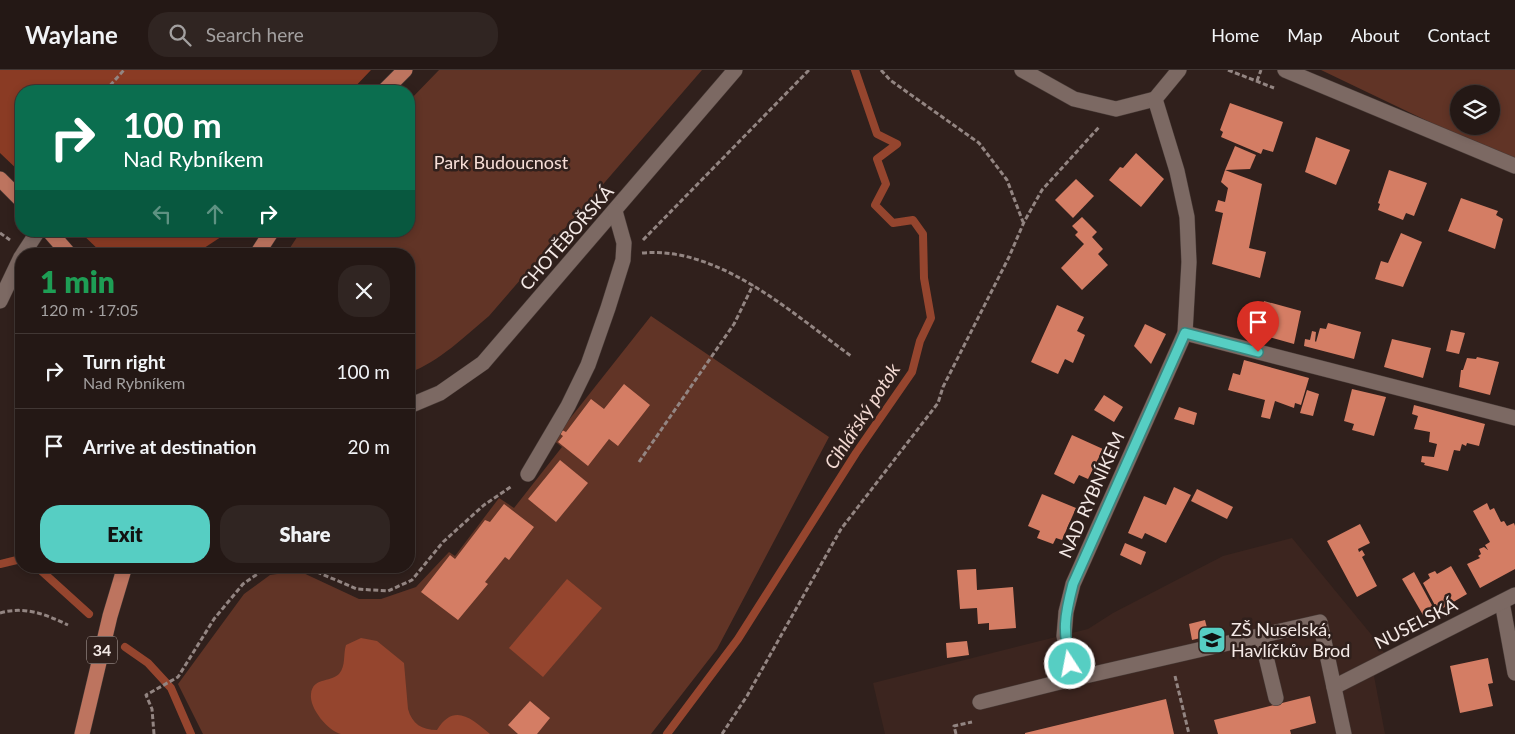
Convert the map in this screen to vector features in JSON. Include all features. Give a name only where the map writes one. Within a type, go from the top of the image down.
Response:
[{"type":"main road","points":[[390,85],[404,70]]},
{"type":"main road","points":[[0,179],[15,194]]},
{"type":"main road","points":[[55,237],[64,248]]},
{"type":"main road","points":[[261,248],[268,237]]},
{"type":"main road","name":"34","points":[[82,734],[110,616],[123,573]]},
{"type":"street","name":"CHOTĚBOŘSKÁ","points":[[415,403],[440,393],[483,363],[616,211],[735,70]]},
{"type":"street","points":[[1022,70],[1074,99],[1116,109],[1155,99],[1179,70]]},
{"type":"street","points":[[1285,70],[1515,166]]},
{"type":"street","name":"NAD RYBNÍKEM","points":[[1072,679],[1064,636],[1066,612],[1073,584],[1185,333],[1189,262],[1187,217],[1177,171],[1155,99]]},
{"type":"street","points":[[528,474],[568,406],[588,365],[623,260],[624,243],[616,211]]},
{"type":"street","points":[[27,248],[34,237]]},
{"type":"street","points":[[0,301],[15,270]]},
{"type":"street","points":[[1185,333],[1515,418]]},
{"type":"street","points":[[1508,598],[1515,673]]},
{"type":"street","name":"NUSELSKÁ","points":[[1334,687],[1508,598]]},
{"type":"street","points":[[980,702],[1320,622],[1344,734]]},
{"type":"street","points":[[1262,636],[1276,698]]},
{"type":"path","points":[[110,85],[124,70]]},
{"type":"path","points":[[623,260],[728,155],[809,70]]},
{"type":"path","points":[[881,70],[890,80],[978,143],[1008,180],[1024,222]]},
{"type":"path","points":[[1256,81],[1261,70]]},
{"type":"path","points":[[722,734],[746,696],[841,529],[938,403],[1024,222],[1042,190],[1116,109]]},
{"type":"path","points":[[623,260],[640,253],[659,252],[689,257],[753,285],[851,356]]},
{"type":"path","points":[[639,462],[734,324],[753,285]]},
{"type":"path","points":[[319,573],[357,589],[388,591],[412,580],[443,542],[484,505],[528,474]]},
{"type":"path","points":[[154,734],[152,709],[146,695],[178,677],[214,618],[243,584],[259,573]]},
{"type":"path","points":[[0,613],[28,610],[51,616],[68,625]]},
{"type":"path","points":[[1175,675],[1189,734]]},
{"type":"shaded area","points":[[0,70],[371,70],[357,85],[15,85],[15,167],[0,153]]},
{"type":"shaded area","points":[[85,237],[221,237],[204,248],[97,248]]},
{"type":"shaded area","name":"ZŠ Nuselská, Havlíčkův Brod","points":[[1292,538],[1379,644],[1391,666],[1374,676],[1385,734],[885,734],[873,683],[1088,629],[1113,613],[1223,556]]},
{"type":"shaded area","points":[[567,579],[602,608],[543,677],[509,648]]},
{"type":"shaded area","points":[[361,638],[377,641],[404,663],[408,709],[412,719],[418,725],[427,729],[437,730],[443,722],[456,715],[470,719],[490,734],[341,734],[325,724],[313,706],[311,700],[312,689],[318,683],[339,674],[343,667],[346,645]]},
{"type":"green space","name":"Park Budoucnost","points":[[439,70],[702,70],[489,316],[441,355],[415,370],[415,248],[290,248],[297,237],[415,237],[415,95]]},
{"type":"green space","points":[[1321,70],[1515,70],[1515,163],[1457,135],[1500,135],[1500,85],[1450,85],[1450,132]]},
{"type":"green space","points":[[651,316],[829,437],[717,649],[651,734],[203,734],[178,684],[244,594],[270,575],[284,573],[303,573],[359,599],[381,599],[416,587],[449,552],[455,556],[499,498],[514,508],[562,447],[553,440]]},
{"type":"building","points":[[1230,103],[1283,122],[1273,152],[1263,149],[1261,154],[1221,137],[1223,132],[1220,130]]},
{"type":"building","points":[[1316,137],[1350,150],[1336,185],[1305,172]]},
{"type":"building","points":[[1235,146],[1256,155],[1250,169],[1225,170]]},
{"type":"building","points":[[1136,153],[1164,179],[1141,207],[1109,180]]},
{"type":"building","points":[[1225,170],[1262,184],[1249,248],[1266,252],[1260,278],[1212,264],[1223,213],[1215,211],[1218,200],[1225,202],[1228,188],[1221,182]]},
{"type":"building","points":[[1389,170],[1427,183],[1414,216],[1406,213],[1403,220],[1378,210],[1380,204],[1378,203]]},
{"type":"building","points":[[1076,179],[1094,196],[1073,218],[1055,200]]},
{"type":"building","points":[[1461,198],[1498,211],[1496,215],[1503,219],[1495,249],[1448,231]]},
{"type":"building","points":[[1082,217],[1097,232],[1092,237],[1103,249],[1098,254],[1108,265],[1082,290],[1061,268],[1084,244],[1075,235],[1078,232],[1072,226]]},
{"type":"building","points":[[1401,233],[1422,242],[1403,287],[1375,279],[1381,261],[1388,263]]},
{"type":"building","points":[[1264,301],[1301,311],[1294,344],[1262,335],[1266,320],[1259,318]]},
{"type":"building","points":[[1057,305],[1084,317],[1077,331],[1085,335],[1073,363],[1065,359],[1058,374],[1031,362]]},
{"type":"building","points":[[1328,323],[1361,332],[1354,359],[1304,346],[1305,339],[1310,340],[1312,331],[1316,332],[1316,342],[1320,328],[1326,329]]},
{"type":"building","points":[[1145,324],[1166,334],[1151,364],[1134,346]]},
{"type":"building","points":[[1451,330],[1465,333],[1459,354],[1446,351]]},
{"type":"building","points":[[1392,339],[1431,348],[1423,378],[1384,367]]},
{"type":"building","points":[[1477,357],[1499,362],[1490,395],[1459,387],[1461,370],[1463,370],[1467,358],[1476,359]]},
{"type":"building","points":[[1244,360],[1309,378],[1301,405],[1295,403],[1294,408],[1275,401],[1270,419],[1261,417],[1265,400],[1228,390],[1233,373],[1240,375]]},
{"type":"building","points":[[624,384],[650,405],[618,446],[609,439],[588,466],[558,442],[563,436],[559,433],[562,430],[566,432],[591,399],[604,409]]},
{"type":"building","points":[[1352,389],[1386,397],[1374,436],[1352,430],[1354,424],[1344,421]]},
{"type":"building","points":[[1307,390],[1319,394],[1313,416],[1300,413]]},
{"type":"building","points":[[1104,395],[1123,407],[1114,422],[1094,410]]},
{"type":"building","points":[[1414,405],[1485,424],[1479,446],[1467,443],[1466,446],[1462,444],[1460,451],[1454,450],[1448,471],[1424,465],[1425,463],[1421,462],[1422,456],[1434,457],[1437,444],[1429,442],[1430,432],[1414,429],[1418,416],[1412,414]]},
{"type":"building","points":[[1179,407],[1197,413],[1194,425],[1174,419]]},
{"type":"building","points":[[1072,435],[1103,449],[1088,479],[1079,475],[1074,484],[1054,474]]},
{"type":"building","points":[[560,460],[588,483],[556,522],[528,499]]},
{"type":"building","points":[[1174,487],[1191,495],[1166,543],[1145,533],[1142,539],[1128,533],[1144,496],[1166,505]]},
{"type":"building","points":[[1197,489],[1233,507],[1227,519],[1191,501]]},
{"type":"building","points":[[1042,494],[1076,508],[1062,540],[1056,538],[1053,544],[1037,538],[1040,531],[1028,526]]},
{"type":"building","points":[[1487,503],[1490,510],[1494,508],[1501,522],[1504,521],[1507,526],[1514,523],[1515,569],[1480,588],[1467,564],[1480,558],[1478,556],[1481,554],[1479,549],[1484,547],[1488,550],[1485,545],[1490,542],[1473,511]]},
{"type":"building","points":[[504,504],[534,527],[509,560],[505,557],[485,582],[488,584],[458,620],[421,592],[450,555],[455,559],[485,520],[490,522]]},
{"type":"building","points":[[1360,524],[1370,543],[1358,549],[1359,552],[1362,550],[1365,555],[1362,557],[1377,586],[1357,597],[1327,541]]},
{"type":"building","points":[[1125,543],[1146,552],[1141,565],[1120,555]]},
{"type":"building","points":[[1451,566],[1467,594],[1438,611],[1423,583],[1430,578],[1428,574],[1435,571],[1437,574]]},
{"type":"building","points":[[976,569],[977,590],[1013,587],[1016,628],[989,630],[989,623],[978,624],[977,608],[960,609],[957,570]]},
{"type":"building","points":[[1414,572],[1434,609],[1423,615],[1402,579]]},
{"type":"building","points":[[1205,620],[1209,636],[1192,640],[1189,624]]},
{"type":"building","points":[[967,641],[969,655],[947,658],[946,643]]},
{"type":"building","points":[[1488,658],[1493,683],[1488,684],[1493,706],[1460,713],[1450,666]]},
{"type":"building","points":[[1310,696],[1316,723],[1290,730],[1291,734],[1218,734],[1214,720]]},
{"type":"building","points":[[1166,699],[1174,734],[1025,734],[1025,733]]},
{"type":"building","points":[[530,701],[550,718],[537,734],[518,734],[508,725]]},
{"type":"waterway","name":"Cihlářský potok","points":[[667,734],[738,639],[856,453],[912,372],[920,341],[931,318],[924,278],[923,234],[913,220],[893,223],[875,205],[886,184],[877,159],[897,144],[877,134],[855,70]]},
{"type":"waterway","points":[[0,564],[15,560]]},
{"type":"waterway","name":"Cihlářský potok","points":[[44,573],[89,614]]},
{"type":"waterway","name":"Cihlářský potok","points":[[125,647],[148,663],[171,688],[191,734]]},
{"type":"place","name":"ZŠ Nuselská, Havlíčkův Brod","points":[[1212,640]]},
{"type":"route","points":[[1070,664],[1064,636],[1066,612],[1073,584],[1185,333],[1258,352]]}]
